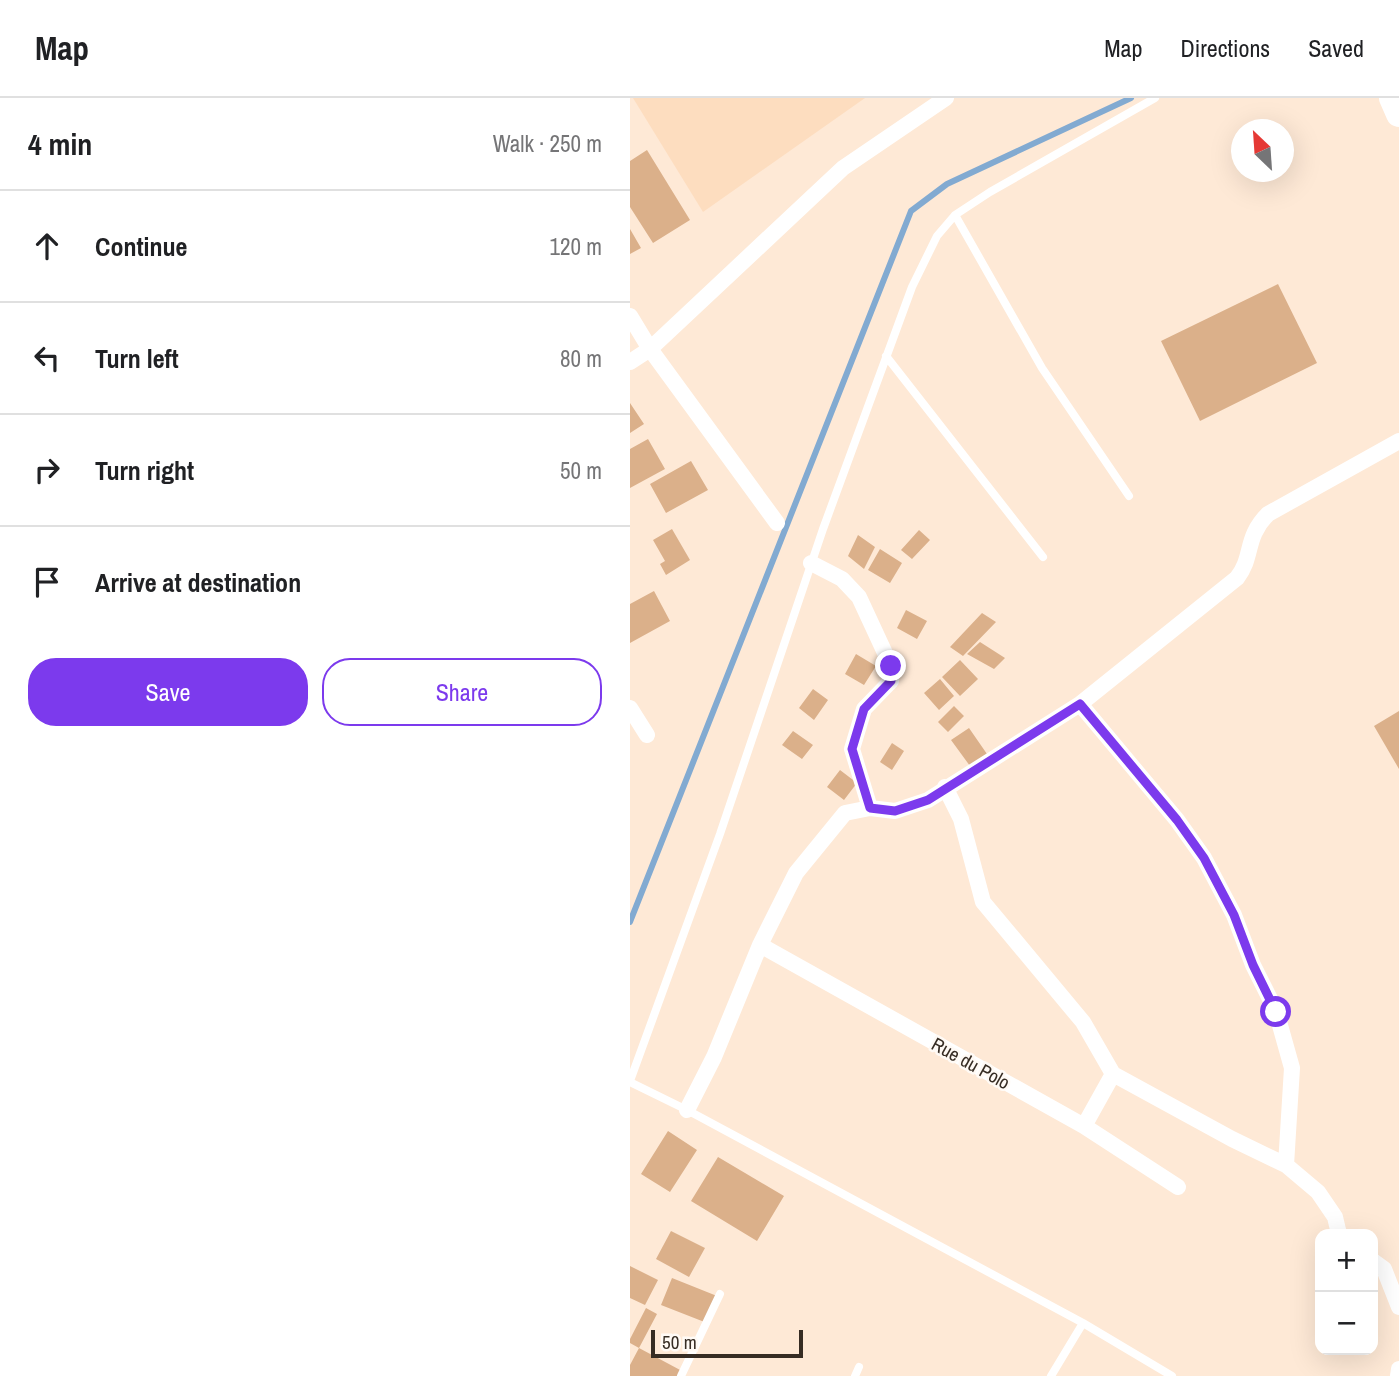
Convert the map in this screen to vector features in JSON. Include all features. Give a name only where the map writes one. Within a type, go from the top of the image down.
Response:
[{"type":"main road","points":[[1392,98],[1399,114]]},
{"type":"street","points":[[630,362],[650,349],[843,168],[946,98]]},
{"type":"street","points":[[630,316],[650,349],[777,523]]},
{"type":"street","points":[[687,1110],[714,1057],[760,945],[796,873],[845,813],[870,808],[895,811],[928,800],[1080,704],[1237,578],[1244,568],[1257,525],[1268,514],[1399,441]]},
{"type":"street","points":[[811,563],[842,579],[859,597],[891,666],[891,681],[864,709],[852,749],[870,808]]},
{"type":"street","points":[[1080,704],[1177,820],[1204,858],[1234,915],[1253,965],[1276,1012],[1292,1068],[1286,1165]]},
{"type":"street","points":[[630,708],[647,735]]},
{"type":"street","points":[[945,787],[961,819],[983,902],[1083,1022],[1113,1074],[1286,1165],[1318,1192],[1335,1217],[1338,1229]]},
{"type":"street","name":"Rue du Polo","points":[[760,945],[1084,1126],[1178,1187]]},
{"type":"street","points":[[1084,1126],[1113,1074]]},
{"type":"street","points":[[1378,1265],[1384,1269],[1399,1307]]},
{"type":"street","points":[[1398,1376],[1399,1369]]},
{"type":"lane","points":[[1155,98],[990,192],[955,215],[937,236],[912,287],[886,356],[811,563],[720,834],[630,1082],[1083,1323],[1172,1376]]},
{"type":"lane","points":[[955,215],[1042,368],[1129,496]]},
{"type":"lane","points":[[886,356],[1043,557]]},
{"type":"lane","points":[[681,1376],[720,1294]]},
{"type":"lane","points":[[1051,1376],[1083,1323]]},
{"type":"lane","points":[[855,1376],[859,1367]]},
{"type":"shaded area","points":[[633,98],[865,98],[703,212]]},
{"type":"building","points":[[647,150],[690,220],[653,243],[630,207],[630,161]]},
{"type":"building","points":[[630,229],[641,248],[630,254]]},
{"type":"building","points":[[1278,284],[1317,363],[1200,421],[1161,341]]},
{"type":"building","points":[[630,403],[644,424],[630,433]]},
{"type":"building","points":[[648,439],[665,469],[630,488],[630,449]]},
{"type":"building","points":[[691,461],[708,490],[666,513],[650,484]]},
{"type":"building","points":[[672,529],[690,560],[666,575],[660,564],[665,561],[653,540]]},
{"type":"building","points":[[919,530],[930,540],[912,559],[901,550]]},
{"type":"building","points":[[858,535],[875,547],[864,569],[848,556]]},
{"type":"building","points":[[880,549],[902,563],[890,583],[868,570]]},
{"type":"building","points":[[654,591],[670,621],[630,643],[630,604]]},
{"type":"building","points":[[906,610],[927,621],[917,639],[897,628]]},
{"type":"building","points":[[982,613],[996,622],[963,656],[950,647]]},
{"type":"building","points":[[980,642],[1005,658],[994,669],[967,654]]},
{"type":"building","points":[[856,654],[876,666],[864,685],[845,674]]},
{"type":"building","points":[[960,660],[978,679],[960,696],[942,677]]},
{"type":"building","points":[[940,679],[954,696],[939,710],[924,693]]},
{"type":"building","points":[[813,689],[828,700],[814,720],[799,708]]},
{"type":"building","points":[[954,706],[964,716],[948,732],[938,722]]},
{"type":"building","points":[[1399,711],[1399,769],[1374,726]]},
{"type":"building","points":[[969,728],[987,754],[970,766],[951,740]]},
{"type":"building","points":[[793,731],[813,745],[802,759],[782,745]]},
{"type":"building","points":[[892,743],[904,751],[892,770],[880,762]]},
{"type":"building","points":[[840,770],[857,783],[844,800],[827,787]]},
{"type":"building","points":[[668,1131],[697,1150],[670,1192],[641,1174]]},
{"type":"building","points":[[718,1157],[784,1196],[757,1241],[691,1201]]},
{"type":"building","points":[[671,1231],[705,1248],[689,1277],[656,1259]]},
{"type":"building","points":[[630,1266],[658,1280],[645,1305],[630,1298]]},
{"type":"building","points":[[672,1278],[717,1296],[707,1323],[661,1305]]},
{"type":"building","points":[[646,1308],[657,1314],[639,1348],[630,1343],[630,1339]]},
{"type":"building","points":[[639,1348],[682,1371],[679,1376],[630,1376],[630,1365]]},
{"type":"waterway","points":[[630,922],[911,211],[947,184],[1131,98]]},
{"type":"route","points":[[891,666],[891,681],[864,709],[852,749],[870,808],[895,811],[928,800],[1080,704],[1177,820],[1204,858],[1234,915],[1253,965],[1276,1012]]}]
